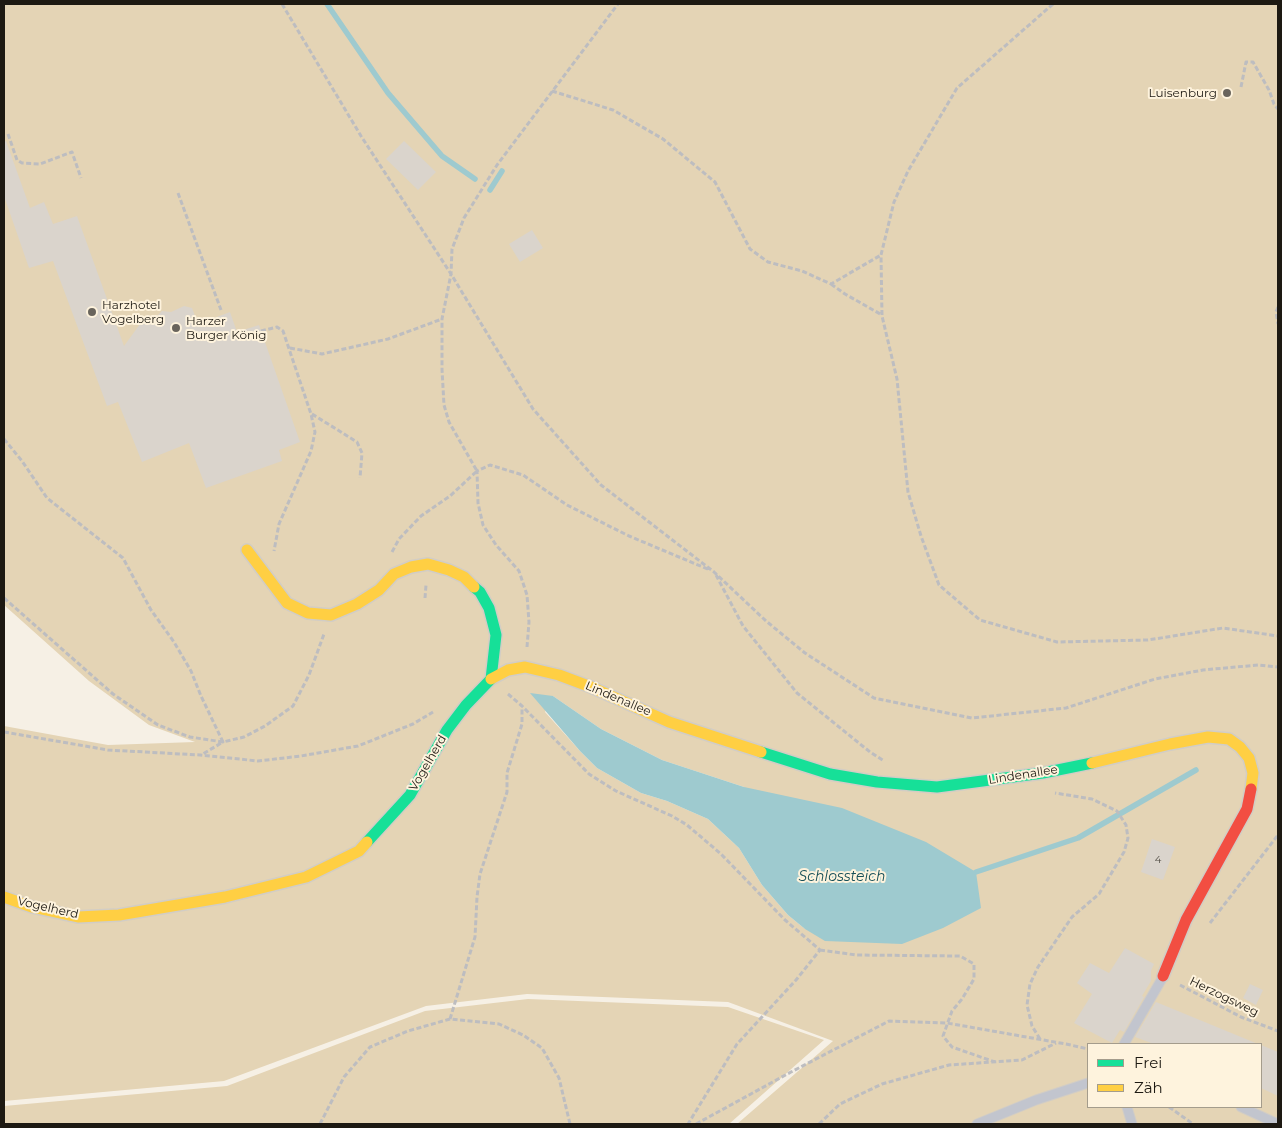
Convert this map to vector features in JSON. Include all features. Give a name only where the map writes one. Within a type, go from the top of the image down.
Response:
[{"type":"street","points":[[247,550],[287,603],[308,613],[331,615],[357,604],[379,590],[394,574],[411,567],[428,564],[450,570],[464,577],[480,592],[489,608],[496,635],[491,679]]},
{"type":"street","name":"Lindenallee","points":[[491,679],[508,670],[525,667],[559,675],[670,722],[830,774],[877,782],[937,786],[984,781],[1043,773],[1189,740],[1208,737],[1229,739],[1240,747],[1249,758],[1253,773],[1247,809],[1186,920],[1163,976]]},
{"type":"street","name":"Vogelherd","points":[[4,897],[78,917],[119,915],[225,897],[306,877],[359,851],[410,795],[447,730],[466,705],[491,679]]},
{"type":"lane","name":"Lindenallee","points":[[1125,1043],[1163,976]]},
{"type":"lane","points":[[977,1124],[1036,1100],[1087,1083]]},
{"type":"lane","points":[[1127,1108],[1132,1124]]},
{"type":"lane","points":[[1243,1108],[1278,1124]]},
{"type":"path","points":[[282,4],[361,136],[451,274],[539,416],[601,485],[714,572],[766,621],[805,652],[874,698],[972,718],[1066,708],[1155,680],[1203,670],[1258,665],[1278,667]]},
{"type":"path","points":[[525,667],[529,622],[527,595],[519,571],[483,525],[478,504],[477,471],[449,422],[444,405],[442,319],[451,274],[452,249],[464,218],[497,165],[618,4]]},
{"type":"path","points":[[1053,4],[956,88],[908,171],[894,202],[881,255],[882,316],[897,380],[908,492],[921,536],[939,585],[980,620],[1057,642],[1148,640],[1223,628],[1278,636]]},
{"type":"path","points":[[1241,88],[1246,62],[1253,62],[1278,109]]},
{"type":"path","points":[[552,92],[613,110],[663,140],[714,182],[750,249],[768,262],[802,271],[831,284],[882,316]]},
{"type":"path","points":[[8,134],[17,160],[22,163],[40,164],[72,152],[81,178]]},
{"type":"path","points":[[178,193],[221,310]]},
{"type":"path","points":[[831,284],[881,255]]},
{"type":"path","points":[[1278,307],[1276,312],[1278,324]]},
{"type":"path","points":[[290,348],[322,354],[388,339],[442,319]]},
{"type":"path","points":[[261,331],[278,327],[283,331],[311,414],[315,432],[311,451],[279,524],[274,551]]},
{"type":"path","points":[[311,414],[357,442],[362,453],[360,478]]},
{"type":"path","points":[[4,439],[41,486],[47,498],[123,558],[151,610],[191,670],[223,742]]},
{"type":"path","points":[[389,556],[399,539],[421,516],[450,496],[477,471],[490,465],[523,475],[567,505],[629,536],[714,572],[743,626],[797,693],[870,752],[891,766]]},
{"type":"path","points":[[4,598],[113,694],[158,726],[190,737],[223,742]]},
{"type":"path","points":[[200,755],[223,742],[244,737],[265,726],[293,706],[309,676],[331,615]]},
{"type":"path","points":[[450,1019],[474,938],[476,897],[480,874],[507,792],[507,773],[522,724],[522,706],[589,774],[616,790],[672,816],[695,832],[721,854],[785,920],[820,950],[856,955],[960,956],[974,964],[974,979],[952,1011],[943,1036],[952,1047],[995,1062]]},
{"type":"path","points":[[4,732],[108,750],[200,755],[258,761],[358,746],[412,724],[436,711]]},
{"type":"path","points":[[1040,1039],[1032,1026],[1027,1005],[1030,984],[1038,967],[1072,917],[1099,894],[1124,852],[1128,838],[1126,825],[1117,811]]},
{"type":"path","points":[[1206,929],[1278,835]]},
{"type":"path","points":[[688,1124],[737,1044],[796,980],[820,950]]},
{"type":"path","name":"Herzogsweg","points":[[1163,976],[1241,1017],[1278,1032]]},
{"type":"path","points":[[320,1124],[344,1077],[370,1047],[408,1031],[450,1019],[499,1024],[523,1035],[542,1048],[560,1078],[570,1124]]},
{"type":"path","points":[[696,1124],[890,1021],[947,1023],[1087,1049]]},
{"type":"path","points":[[818,1124],[840,1104],[882,1084],[949,1065],[1022,1060],[1057,1043]]},
{"type":"path","points":[[1169,1108],[1193,1124]]},
{"type":"shaded area","points":[[4,4],[1278,4],[1278,1124],[737,1124],[833,1041],[728,1002],[527,994],[426,1006],[224,1081],[4,1101],[4,726],[108,745],[195,742],[149,725],[89,681],[4,605]],"holes":[[[553,696],[601,729],[662,760],[744,787],[805,929],[788,915],[762,885],[739,848],[708,819],[667,801],[641,793],[597,768],[545,712]]]},
{"type":"shaded area","points":[[528,999],[728,1007],[824,1040],[729,1124],[4,1124],[4,1106],[227,1086],[425,1011]]},
{"type":"water","name":"Schlossteich","points":[[530,693],[553,696],[601,729],[662,760],[744,787],[842,808],[926,842],[976,872],[981,908],[943,928],[902,944],[825,941],[805,929],[788,915],[762,885],[739,848],[708,819],[667,801],[641,793],[597,768]]},
{"type":"building","name":"Harzhotel Vogelberg","points":[[6,141],[30,208],[44,202],[53,224],[77,216],[124,346],[143,320],[158,315],[162,311],[171,312],[184,306],[192,308],[198,324],[230,312],[237,332],[259,325],[300,442],[279,450],[282,461],[206,488],[189,443],[142,462],[118,402],[107,406],[53,261],[29,268],[4,196],[4,142]]},
{"type":"building","points":[[404,141],[436,172],[418,190],[386,159]]},
{"type":"building","points":[[532,230],[543,248],[520,262],[509,244]]},
{"type":"building","points":[[1152,839],[1175,847],[1163,880],[1141,872]]},
{"type":"building","points":[[1125,948],[1154,964],[1151,971],[1151,981],[1142,996],[1144,997],[1124,1032],[1120,1030],[1112,1043],[1074,1023],[1092,994],[1077,983],[1090,963],[1109,973]]},
{"type":"building","points":[[1250,984],[1263,990],[1256,1005],[1243,998]]},
{"type":"building","points":[[1156,1002],[1256,1043],[1151,1043],[1135,1037]]},
{"type":"building","points":[[1262,1045],[1278,1052],[1278,1096],[1262,1088]]},
{"type":"waterway","points":[[327,4],[388,93],[442,156],[475,179]]},
{"type":"waterway","points":[[490,190],[502,171]]},
{"type":"waterway","points":[[976,872],[1078,838],[1196,770]]},
{"type":"traffic: fast","points":[[367,842],[410,795],[447,730],[466,705],[491,679],[496,635],[489,608],[480,592],[474,587]]},
{"type":"traffic: fast","points":[[761,752],[830,774],[877,782],[937,787],[1043,773],[1092,763]]},
{"type":"traffic: slow","points":[[247,550],[287,603],[308,613],[331,615],[357,604],[379,590],[394,574],[411,567],[428,564],[464,577],[474,587]]},
{"type":"traffic: slow","points":[[491,679],[508,670],[525,667],[559,675],[591,687],[669,722],[761,752]]},
{"type":"traffic: slow","points":[[1092,763],[1208,737],[1229,739],[1240,747],[1249,758],[1253,773],[1251,789]]},
{"type":"traffic: slow","points":[[4,897],[32,907],[78,917],[119,915],[225,897],[306,877],[359,851],[367,842]]},
{"type":"traffic: jam","points":[[1163,976],[1186,920],[1247,809],[1251,789]]},
{"type":"place","name":"Luisenburg","points":[[1227,93]]},
{"type":"place","name":"Harzhotel Vogelberg","points":[[92,312]]},
{"type":"place","name":"Harzer Burger König","points":[[176,328]]}]
